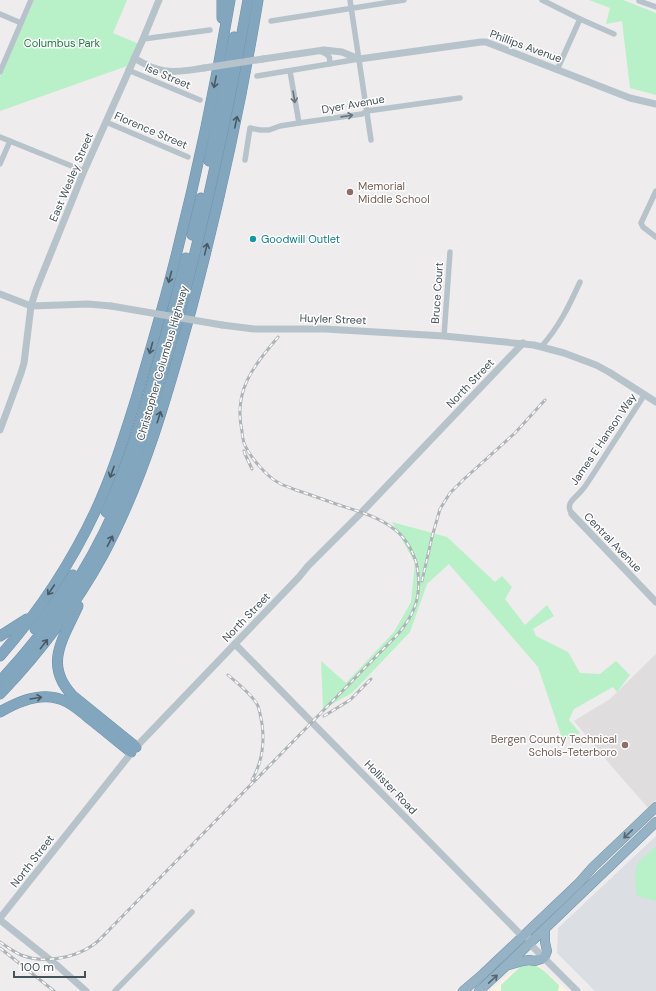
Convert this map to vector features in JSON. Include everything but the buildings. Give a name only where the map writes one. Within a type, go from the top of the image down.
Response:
[{"type":"highway","points":[[222,0],[222,44]]},
{"type":"highway","name":"Christopher Columbus Highway","points":[[0,656],[33,616],[62,574],[87,529],[108,482],[125,433],[157,327],[176,253],[206,127],[230,0]]},
{"type":"highway","name":"Christopher Columbus Highway","points":[[0,671],[38,626],[77,568],[101,523],[128,459],[159,360],[192,235],[219,117],[241,0]]},
{"type":"highway","name":"Christopher Columbus Highway","points":[[0,681],[40,635],[79,577],[104,532],[132,468],[168,352],[204,216],[227,114],[248,0]]},
{"type":"highway","name":"Christopher Columbus Highway","points":[[0,694],[42,647],[92,576],[117,527],[139,476],[156,427],[180,348],[202,268],[225,171],[259,3]]},
{"type":"highway","points":[[92,576],[59,650],[57,664],[58,674],[66,690],[134,750]]},
{"type":"highway","points":[[0,636],[33,616]]},
{"type":"highway","points":[[0,712],[24,700],[35,697],[53,697],[60,699],[75,708],[134,750]]},
{"type":"highway","points":[[463,991],[578,884],[656,807]]},
{"type":"highway","points":[[479,991],[530,944],[656,822]]},
{"type":"highway","points":[[530,944],[532,936],[536,930],[569,898],[578,884]]},
{"type":"highway","points":[[506,966],[523,961],[535,961],[544,958],[547,951],[545,929]]},
{"type":"highway","points":[[510,948],[517,948],[530,944]]},
{"type":"street","points":[[0,72],[31,0]]},
{"type":"street","name":"East Wesley Street","points":[[0,430],[21,373],[25,356],[31,306],[44,270],[84,171],[159,0]]},
{"type":"street","points":[[350,0],[371,140]]},
{"type":"street","points":[[271,21],[404,0]]},
{"type":"street","points":[[542,0],[614,34]]},
{"type":"street","points":[[639,1],[656,7]]},
{"type":"street","points":[[0,14],[21,23]]},
{"type":"street","points":[[557,70],[580,19]]},
{"type":"street","points":[[143,39],[210,30]]},
{"type":"street","name":"Phillips Avenue","points":[[257,76],[359,59],[480,42],[492,44],[630,98],[656,104]]},
{"type":"street","points":[[317,51],[327,55],[330,58],[329,64]]},
{"type":"street","name":"Phillips Avenue","points":[[134,58],[156,69],[165,71],[186,71],[317,51],[342,52],[359,59]]},
{"type":"street","name":"Ise Street","points":[[128,70],[200,100]]},
{"type":"street","points":[[290,71],[299,123]]},
{"type":"street","name":"Dyer Avenue","points":[[244,160],[250,128],[269,130],[280,126],[362,114],[367,111],[460,98]]},
{"type":"street","name":"Florence Street","points":[[106,122],[188,156]]},
{"type":"street","points":[[0,137],[84,171]]},
{"type":"street","points":[[0,164],[10,141]]},
{"type":"street","points":[[656,191],[641,225],[656,237]]},
{"type":"street","name":"Bruce Court","points":[[444,336],[450,252]]},
{"type":"street","points":[[541,347],[562,319],[580,282]]},
{"type":"street","name":"Huyler Street","points":[[0,294],[31,306],[88,304],[112,306],[254,329],[325,329],[444,336],[523,344],[564,353],[596,365],[610,372],[656,402]]},
{"type":"street","name":"North Street","points":[[0,919],[134,750],[308,566],[362,512],[523,344]]},
{"type":"street","name":"James E Hanson Way","points":[[572,514],[569,509],[572,500],[582,491],[645,394]]},
{"type":"street","name":"Central Avenue","points":[[572,514],[656,602]]},
{"type":"street","name":"Hollister Road","points":[[235,644],[522,936],[526,935],[530,944]]},
{"type":"street","points":[[115,991],[192,912]]},
{"type":"street","points":[[0,919],[86,991]]},
{"type":"street","points":[[530,944],[577,991]]},
{"type":"shaded area","name":"Bergen County Technical Schols-Teterboro","points":[[656,654],[656,800],[648,808],[574,721],[610,699]]},
{"type":"shaded area","points":[[656,836],[656,991],[595,991],[557,953],[558,928]]},
{"type":"shaded area","points":[[522,964],[537,964],[568,991],[489,991]]},
{"type":"green space","name":"Columbus Park","points":[[34,0],[127,0],[113,33],[139,44],[130,65],[0,111],[0,77]]},
{"type":"green space","points":[[589,0],[623,0],[656,13],[656,95],[630,88],[622,21],[606,24],[610,8]]},
{"type":"green space","points":[[392,522],[447,537],[495,582],[502,576],[512,587],[505,599],[525,625],[547,605],[554,616],[533,629],[536,636],[568,652],[580,673],[600,674],[616,661],[630,675],[617,692],[613,687],[574,709],[569,720],[580,733],[563,741],[538,667],[449,564],[427,584],[410,632],[352,693],[323,709],[321,661],[346,683],[394,632],[411,602],[415,563]]},
{"type":"green space","points":[[656,847],[656,901],[637,896],[635,876],[636,868],[639,862]]},
{"type":"green space","points":[[526,964],[541,968],[559,985],[558,991],[501,991],[501,985],[520,967]]},
{"type":"railway","points":[[0,942],[21,955],[39,959],[68,956],[86,950],[95,943],[398,634],[412,613],[417,598],[419,582],[417,567],[416,561],[407,543],[399,533],[382,521],[368,515],[279,483],[264,471],[246,448],[240,416],[240,403],[243,391],[261,358],[278,337]]},
{"type":"railway","points":[[422,581],[440,509],[450,493],[515,433],[545,400]]},
{"type":"railway","points":[[244,451],[252,469]]},
{"type":"railway","points":[[228,675],[253,698],[260,713],[263,732],[263,746],[258,767],[252,780]]},
{"type":"railway","points":[[324,716],[350,700],[371,679]]},
{"type":"railway","points":[[0,948],[54,991]]},
{"type":"place","name":"Memorial Middle School","points":[[350,192]]},
{"type":"place","name":"Goodwill Outlet","points":[[253,239]]},
{"type":"place","name":"Bergen County Technical Schols-Teterboro","points":[[625,745]]}]
